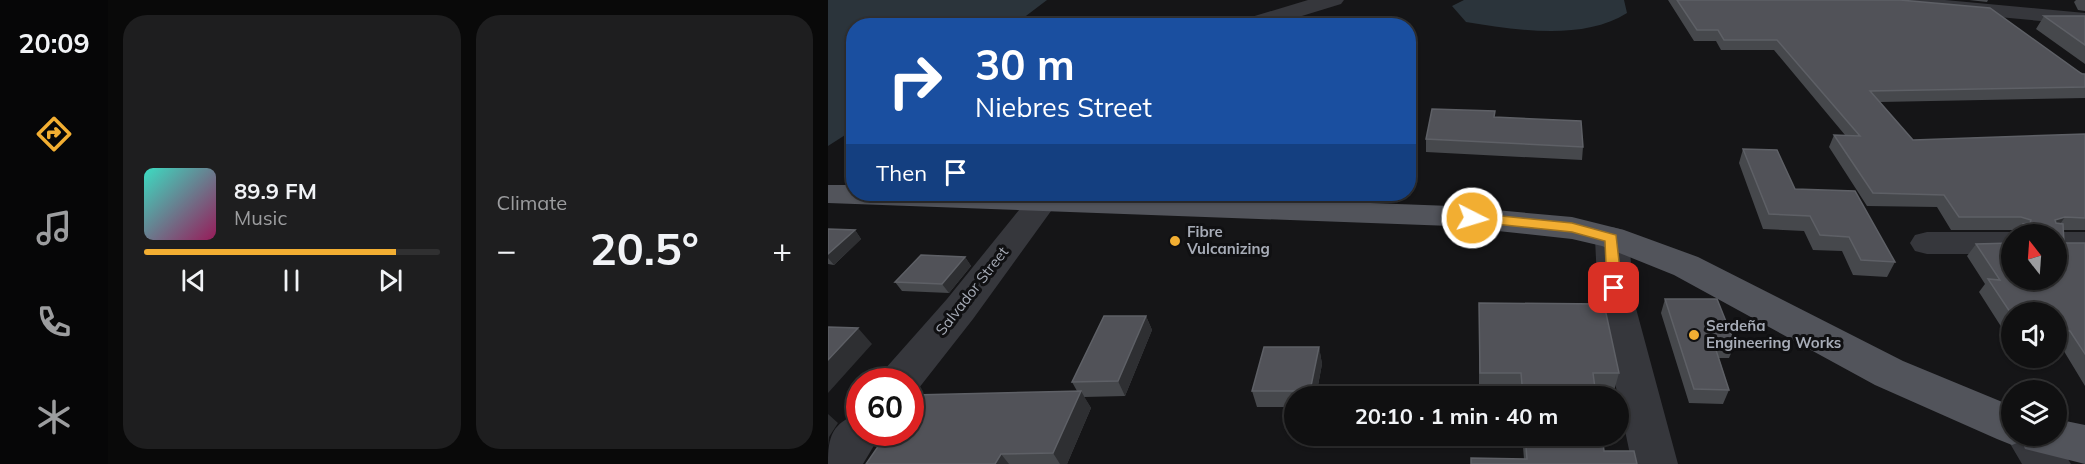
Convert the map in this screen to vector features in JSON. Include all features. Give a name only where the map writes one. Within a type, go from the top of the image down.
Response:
[{"type":"main road","points":[[828,194],[846,194]]},
{"type":"main road","points":[[1068,201],[1451,216],[1563,226],[1612,238],[1686,266],[1889,373],[2001,421]]},
{"type":"main road","points":[[2067,441],[2085,445]]},
{"type":"street","points":[[1270,18],[1334,0]]},
{"type":"street","points":[[1878,0],[2085,19]]},
{"type":"street","points":[[1994,12],[2030,38]]},
{"type":"street","name":"Salvador Street","points":[[911,368],[960,309],[1042,201]]},
{"type":"street","points":[[1612,238],[1616,301],[1655,464]]},
{"type":"street","points":[[1927,243],[2001,243]]},
{"type":"street","points":[[2067,243],[2085,243]]},
{"type":"street","points":[[836,464],[850,446]]},
{"type":"street","points":[[2035,446],[2048,464]]},
{"type":"shaded area","points":[[828,0],[1047,0],[1023,18],[846,18],[846,134],[828,146]]},
{"type":"shaded area","points":[[1464,0],[1624,0],[1627,13],[1609,22],[1590,27],[1549,31],[1527,30],[1466,22],[1452,6]]},
{"type":"building","points":[[1677,0],[1900,0],[1990,8],[2085,74],[2085,87],[1870,91],[1913,140],[2085,134],[2085,218],[2065,217],[2055,220],[2056,223],[2063,224],[2023,224],[2030,223],[2031,220],[2021,217],[1959,217],[1944,195],[1873,193],[1834,135],[1860,136],[1777,40],[1724,40],[1718,30],[1697,30]]},
{"type":"building","points":[[2044,16],[2085,16],[2085,45]]},
{"type":"building","points":[[1432,109],[1495,111],[1494,117],[1581,121],[1583,147],[1426,139]]},
{"type":"building","points":[[1743,149],[1777,150],[1795,189],[1855,191],[1895,262],[1861,260],[1849,237],[1820,235],[1810,216],[1769,214]]},
{"type":"building","points":[[828,229],[855,230],[828,254]]},
{"type":"building","points":[[2001,243],[2001,290],[2067,290],[2067,243],[2085,243],[2085,354],[2070,331],[2067,331],[2067,302],[2003,302],[1988,279],[2000,280],[1976,244]]},
{"type":"building","points":[[921,255],[965,257],[942,284],[895,282]]},
{"type":"building","points":[[1665,299],[1717,299],[1735,344],[1714,344],[1729,390],[1694,389]]},
{"type":"building","points":[[1479,303],[1604,304],[1619,373],[1593,373],[1595,386],[1522,386],[1521,373],[1480,373]]},
{"type":"building","points":[[1104,316],[1146,316],[1118,381],[1072,382]]},
{"type":"building","points":[[828,327],[858,328],[828,360]]},
{"type":"building","points":[[1264,347],[1319,347],[1311,386],[1284,386],[1284,391],[1252,391]]},
{"type":"building","points":[[1081,391],[1053,453],[1001,454],[995,464],[866,464],[878,446],[924,446],[924,395]]},
{"type":"building","points":[[1526,446],[1603,446],[1604,451],[1634,451],[1637,464],[1471,464],[1471,458],[1527,459]]},
{"type":"place","name":"Fibre Vulcanizing","points":[[1175,241]]},
{"type":"place","name":"Serdeña Engineering Works","points":[[1694,335]]},
{"type":"route","points":[[1472,218],[1572,228],[1612,238],[1614,288]]}]
